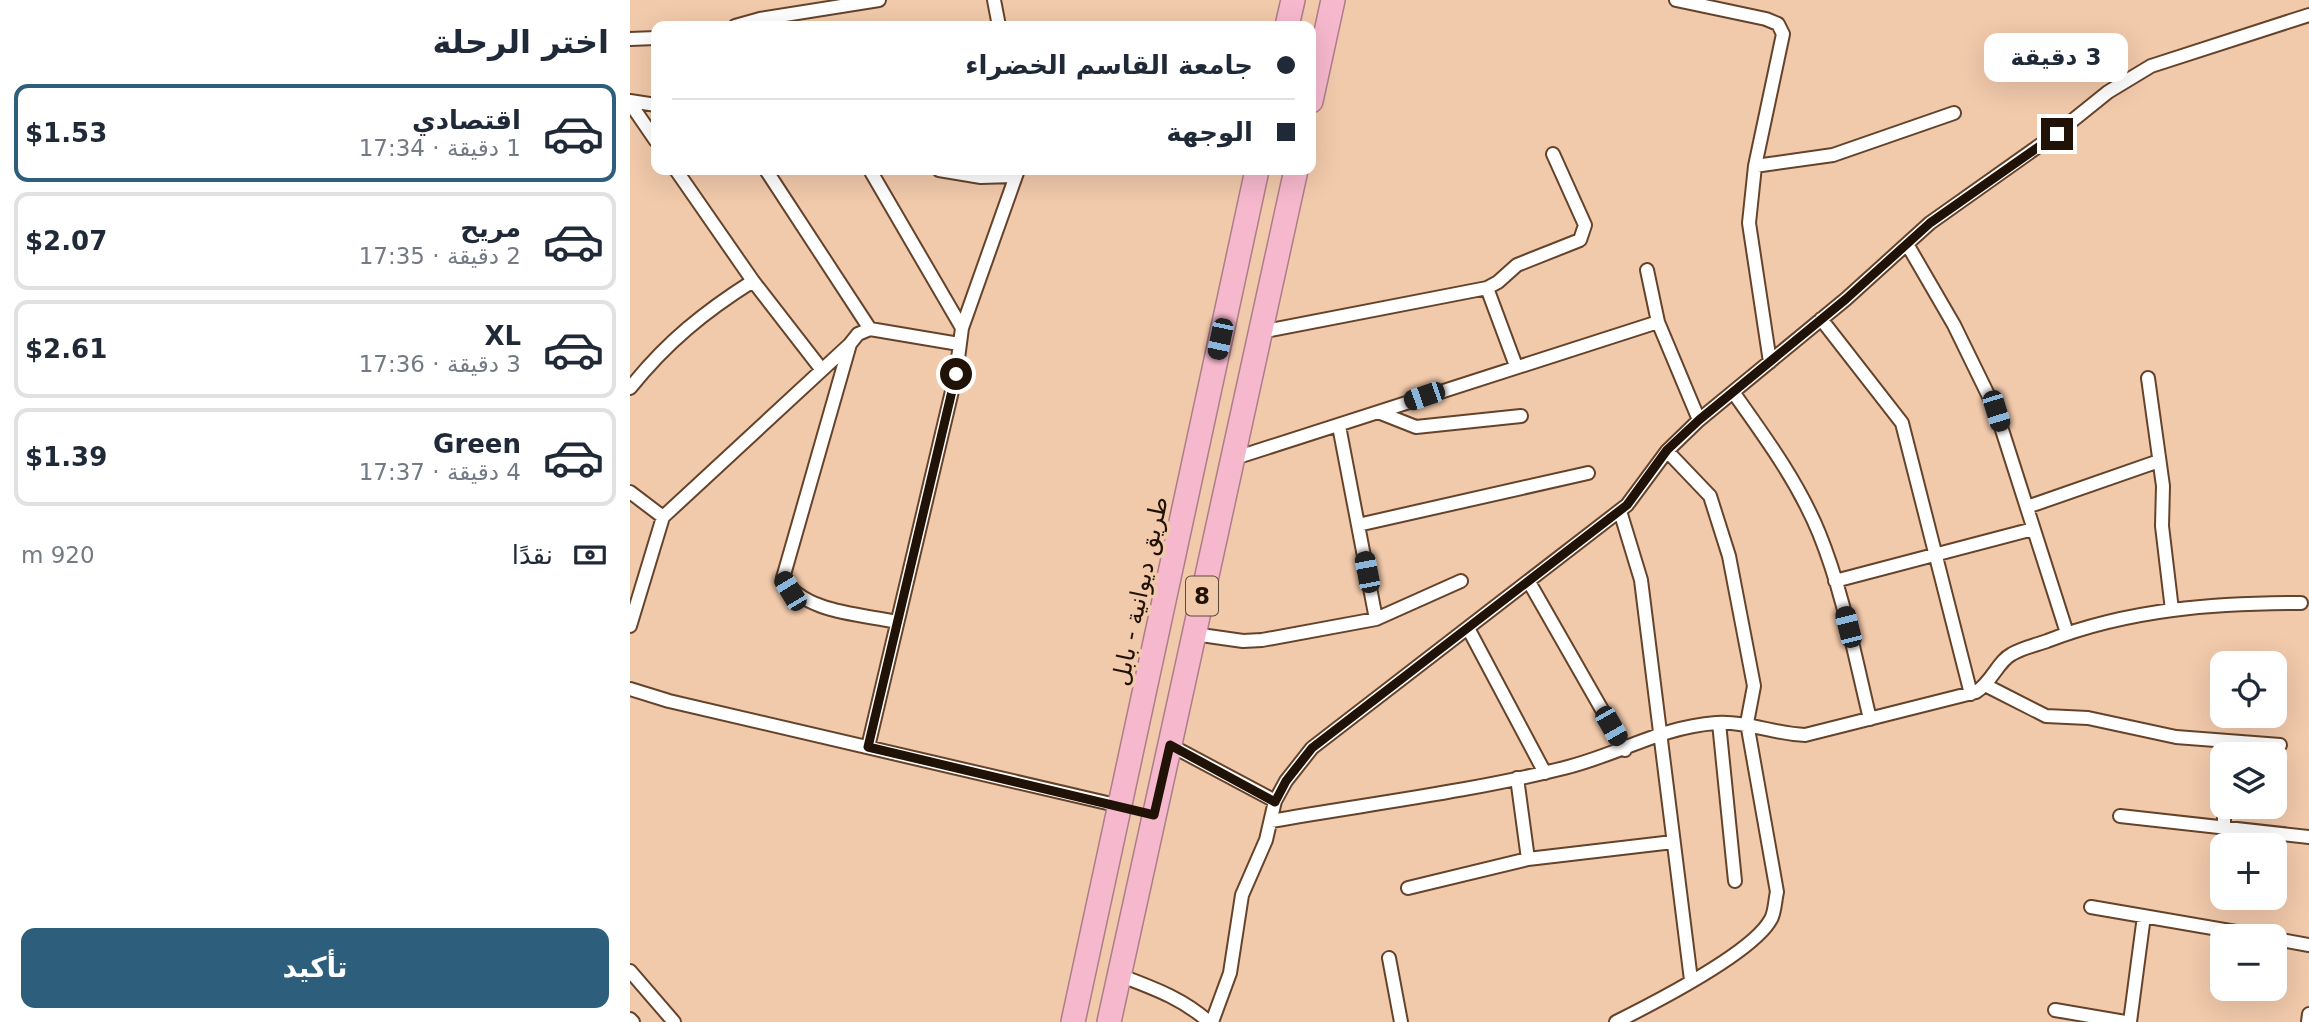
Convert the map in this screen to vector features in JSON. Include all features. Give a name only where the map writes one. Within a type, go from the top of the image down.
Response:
[{"type":"highway","points":[[1288,21],[1293,0]]},
{"type":"highway","points":[[1316,79],[1333,0]]},
{"type":"highway","name":"طريق ديوانية - بابل","points":[[1073,1022],[1258,175]]},
{"type":"highway","points":[[1266,175],[1274,180],[1283,180],[1290,175]]},
{"type":"highway","name":"8","points":[[1109,1022],[1294,175]]},
{"type":"highway","points":[[1249,205],[1263,198],[1271,199],[1278,203],[1286,217]]},
{"type":"highway","points":[[1120,807],[1144,822],[1154,815]]},
{"type":"street","points":[[753,21],[879,0]]},
{"type":"street","points":[[995,0],[998,21]]},
{"type":"street","points":[[1676,0],[1723,5],[1778,24],[1783,34],[1755,166],[1749,223],[1770,362]]},
{"type":"street","points":[[1119,975],[1169,993],[1210,1022],[1230,973],[1242,895],[1266,841],[1275,802],[1286,781],[1312,748],[1620,511],[1667,450],[1699,420],[1821,319],[1930,223],[2057,134],[2130,76],[2200,48],[2309,16]]},
{"type":"street","points":[[630,39],[651,38]]},
{"type":"street","points":[[630,102],[651,104]]},
{"type":"street","points":[[630,102],[651,134]]},
{"type":"street","points":[[1755,166],[1833,155],[1954,113]]},
{"type":"street","points":[[1260,332],[1487,288],[1517,265],[1580,240],[1585,225],[1553,154]]},
{"type":"street","points":[[679,175],[753,281],[822,370]]},
{"type":"street","points":[[769,175],[870,329]]},
{"type":"street","points":[[873,175],[962,328]]},
{"type":"street","points":[[969,175],[998,175]]},
{"type":"street","points":[[868,747],[956,374],[962,328],[1014,175]]},
{"type":"street","points":[[1907,244],[1954,325],[1996,411],[2067,633]]},
{"type":"street","points":[[1647,270],[1658,322],[1699,420]]},
{"type":"street","points":[[630,387],[647,366],[701,314],[753,281]]},
{"type":"street","points":[[1487,288],[1516,366]]},
{"type":"street","points":[[1821,319],[1902,423],[1971,694]]},
{"type":"street","points":[[1232,459],[1658,322]]},
{"type":"street","points":[[630,626],[663,517],[858,334],[870,329],[959,344]]},
{"type":"street","points":[[850,344],[783,579],[790,591],[807,602],[897,622]]},
{"type":"street","points":[[2148,378],[2160,461],[2172,610]]},
{"type":"street","points":[[1733,392],[1782,461],[1819,532],[1835,581],[1870,719]]},
{"type":"street","points":[[1378,412],[1416,426],[1521,416]]},
{"type":"street","points":[[1339,426],[1376,619]]},
{"type":"street","points":[[1616,1022],[1692,980],[1747,945],[1771,919],[1777,892],[1747,723],[1754,686],[1729,556],[1710,496],[1667,450]]},
{"type":"street","points":[[2027,507],[2160,461]]},
{"type":"street","points":[[1358,524],[1588,473]]},
{"type":"street","points":[[630,492],[663,517]]},
{"type":"street","points":[[1620,511],[1641,580],[1692,980]]},
{"type":"street","points":[[1835,581],[2033,528]]},
{"type":"street","points":[[1194,634],[1243,641],[1262,640],[1376,619],[1461,581]]},
{"type":"street","points":[[1529,582],[1625,750]]},
{"type":"street","points":[[1271,821],[1545,773],[1625,750],[1660,732],[1719,723],[1747,723],[1787,734],[1805,734],[1971,694],[1987,686],[2012,654],[2067,633],[2141,614],[2172,610],[2229,603],[2301,603]]},
{"type":"street","points":[[1469,629],[1545,773]]},
{"type":"street","points":[[1987,686],[2046,716],[2088,718],[2176,737],[2237,742]]},
{"type":"street","points":[[630,689],[669,701],[1120,807]]},
{"type":"street","points":[[1719,723],[1735,881]]},
{"type":"street","points":[[1170,745],[1275,802]]},
{"type":"street","points":[[1517,778],[1528,859]]},
{"type":"street","points":[[2120,816],[2309,837]]},
{"type":"street","points":[[2224,819],[2224,828]]},
{"type":"street","points":[[1408,888],[1528,859],[1673,842]]},
{"type":"street","points":[[2091,907],[2210,927]]},
{"type":"street","points":[[2055,1010],[2127,1022],[2144,916]]},
{"type":"street","points":[[2287,941],[2309,945]]},
{"type":"street","points":[[1389,958],[1401,1022]]},
{"type":"street","points":[[630,971],[674,1022]]},
{"type":"street","points":[[2308,1022],[2309,1014]]},
{"type":"route","points":[[956,374],[868,747],[1154,815],[1170,745],[1275,802],[1286,781],[1312,748],[1386,694],[1627,505],[1667,450],[1699,420],[1846,299],[1930,223],[1989,179],[2057,134]]}]
